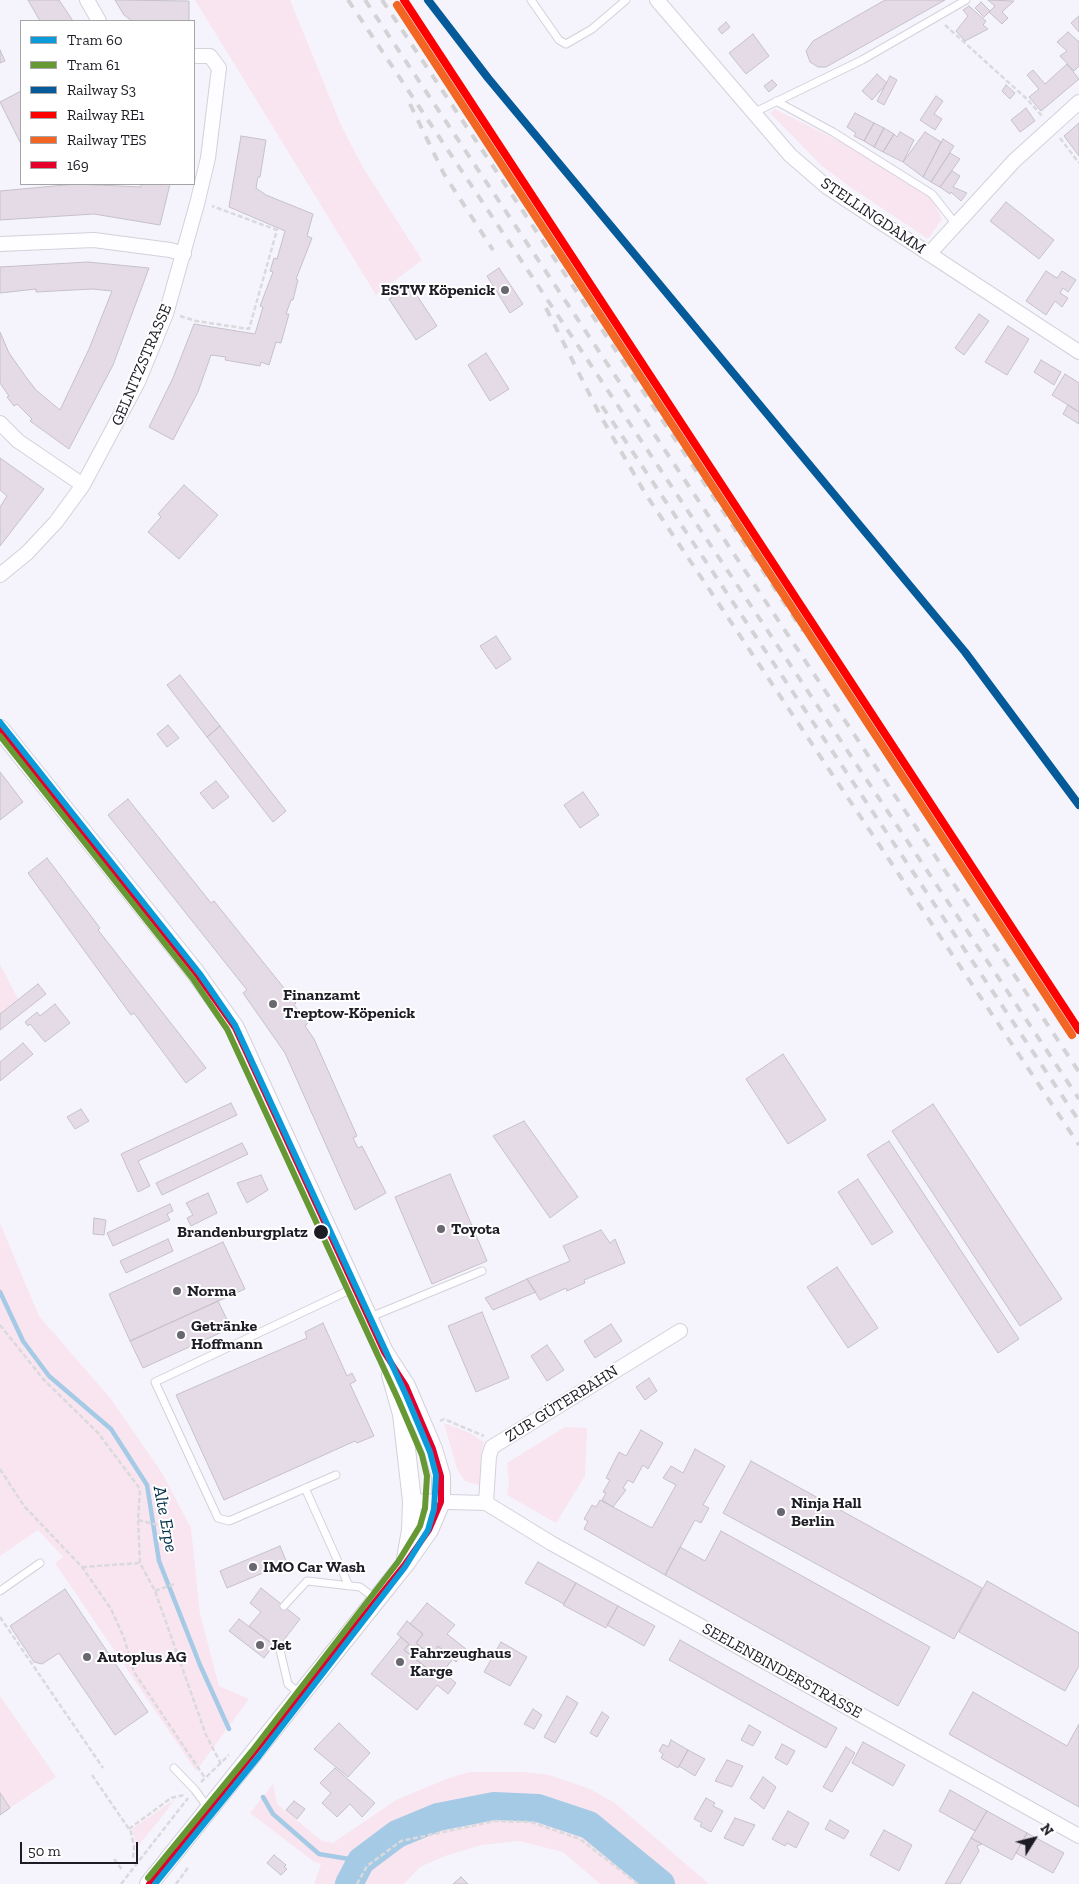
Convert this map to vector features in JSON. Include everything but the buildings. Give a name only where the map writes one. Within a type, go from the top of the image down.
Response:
[{"type":"street","points":[[87,0],[97,20]]},
{"type":"street","name":"STELLINGDAMM","points":[[657,0],[790,155],[827,187],[1079,352]]},
{"type":"street","name":"GELNITZSTRASSE","points":[[0,575],[27,553],[51,528],[83,485],[110,437],[153,349],[166,314],[184,254],[208,158],[219,68],[216,60],[210,56],[195,56]]},
{"type":"street","points":[[929,254],[955,223],[1014,160],[1079,102]]},
{"type":"street","points":[[0,244],[94,240],[184,254]]},
{"type":"street","points":[[0,423],[18,441],[83,485]]},
{"type":"street","points":[[0,729],[220,1006],[251,1060],[384,1352],[406,1386],[433,1448],[441,1476],[440,1502],[428,1530],[405,1564],[302,1695],[148,1884]]},
{"type":"street","name":"ZUR GÜTERBAHN","points":[[486,1503],[489,1456],[492,1447],[680,1331]]},
{"type":"street","points":[[384,1352],[402,1414],[412,1500],[411,1530],[405,1564]]},
{"type":"street","points":[[412,1500],[486,1503]]},
{"type":"street","name":"SEELENBINDERSTRASSE","points":[[486,1503],[525,1529],[1079,1836]]},
{"type":"lane","points":[[531,0],[559,40],[566,44],[592,29],[626,0]]},
{"type":"lane","points":[[753,113],[862,60],[966,0]]},
{"type":"lane","points":[[776,102],[841,137],[932,194],[955,223]]},
{"type":"lane","points":[[368,1318],[482,1271]]},
{"type":"lane","points":[[336,1475],[228,1521],[218,1518],[156,1382],[354,1288]]},
{"type":"lane","points":[[305,1488],[349,1586]]},
{"type":"lane","points":[[0,1590],[40,1563]]},
{"type":"lane","points":[[284,1606],[307,1581],[360,1587],[377,1600]]},
{"type":"lane","points":[[279,1646],[288,1684],[302,1695]]},
{"type":"lane","points":[[174,1768],[195,1790],[208,1808]]},
{"type":"path","points":[[937,18],[1028,100],[1046,121]]},
{"type":"path","points":[[1056,132],[1079,162]]},
{"type":"path","points":[[180,316],[196,321],[249,329],[275,239],[277,230],[211,206]]},
{"type":"path","points":[[0,1325],[44,1380],[98,1433],[140,1489],[138,1520],[140,1563],[155,1591],[206,1735],[218,1759]]},
{"type":"path","points":[[440,1421],[444,1419],[471,1429],[486,1437],[492,1447]]},
{"type":"path","points":[[0,1469],[24,1506],[82,1567],[111,1609],[124,1638],[134,1672],[205,1778]]},
{"type":"path","points":[[138,1520],[162,1526]]},
{"type":"path","points":[[82,1567],[140,1563]]},
{"type":"path","points":[[155,1591],[174,1584]]},
{"type":"path","points":[[0,1618],[104,1768]]},
{"type":"path","points":[[92,1775],[133,1839],[133,1858]]},
{"type":"path","points":[[128,1829],[171,1798],[185,1795]]},
{"type":"path","points":[[357,1884],[367,1866],[401,1841],[496,1821],[531,1822],[580,1839],[638,1884]]},
{"type":"path","points":[[114,1859],[123,1871]]},
{"type":"path","points":[[123,1883],[132,1871]]},
{"type":"shaded area","points":[[195,0],[290,0],[341,125],[362,166],[422,260],[376,295]]},
{"type":"shaded area","points":[[775,109],[847,145],[932,199],[942,219],[928,239],[822,166],[770,113]]},
{"type":"shaded area","points":[[0,964],[18,999],[0,1014]]},
{"type":"shaded area","points":[[0,1223],[39,1316],[111,1399],[162,1473],[191,1528],[200,1614],[219,1686],[249,1699],[196,1771],[55,1563],[63,1557],[38,1530],[0,1556]]},
{"type":"shaded area","points":[[444,1423],[470,1433],[484,1442],[481,1454],[483,1482],[481,1486],[465,1481],[457,1469]]},
{"type":"shaded area","points":[[565,1427],[587,1428],[585,1476],[556,1523],[507,1495],[509,1482],[507,1463]]},
{"type":"shaded area","points":[[0,1696],[56,1777],[10,1808],[0,1793]]},
{"type":"shaded area","points":[[470,1772],[524,1772],[549,1775],[590,1789],[615,1803],[709,1884],[600,1884],[563,1852],[519,1841],[481,1845],[445,1856],[420,1867],[404,1884],[314,1884],[321,1864],[313,1861],[250,1813],[273,1784],[277,1804],[322,1841],[333,1843],[396,1800],[449,1778]]},
{"type":"shaded area","points":[[175,1799],[161,1818],[137,1847],[132,1829]]},
{"type":"waterway","name":"Alte Erpe","points":[[0,1292],[23,1341],[49,1376],[111,1429],[147,1485],[159,1561],[200,1665],[229,1729]]},
{"type":"waterway","name":"Alte Erpe","points":[[263,1797],[273,1814],[319,1854],[361,1861]]},
{"type":"waterway","points":[[349,1884],[361,1861],[397,1834],[438,1817],[494,1806],[538,1808],[589,1825],[661,1884]]},
{"type":"railway","points":[[348,0],[1079,1099]]},
{"type":"railway","points":[[365,0],[1079,1072]]},
{"type":"railway","points":[[382,0],[803,631]]},
{"type":"railway","points":[[410,104],[444,174],[493,250]]},
{"type":"railway","points":[[546,308],[600,415],[645,493],[1079,1145]]},
{"type":"railway","points":[[602,406],[1079,1121]]},
{"type":"tram line","name":"60","points":[[0,722],[200,974],[235,1025],[406,1395],[430,1452],[436,1475],[434,1509],[428,1530],[405,1567],[259,1756],[155,1884]]},
{"type":"tram line","name":"61","points":[[0,736],[193,979],[227,1029],[398,1399],[422,1455],[427,1476],[425,1508],[420,1526],[398,1562],[252,1751],[148,1878]]},
{"type":"rail line","name":"RE1","points":[[404,0],[1079,1030]]},
{"type":"rail line","name":"S3","points":[[428,0],[488,78],[965,652],[1079,805]]},
{"type":"rail line","name":"TES","points":[[397,5],[1072,1035]]},
{"type":"transit line","name":"169","points":[[0,729],[195,972],[235,1028],[384,1352],[406,1386],[433,1449],[441,1476],[441,1502],[429,1530],[405,1564],[149,1884]]},
{"type":"place","name":"ESTW Köpenick","points":[[505,290]]},
{"type":"place","name":"Finanzamt Treptow-Köpenick","points":[[273,1004]]},
{"type":"place","name":"Toyota","points":[[441,1229]]},
{"type":"place","name":"Brandenburgplatz","points":[[321,1232]]},
{"type":"place","name":"Norma","points":[[177,1291]]},
{"type":"place","name":"Getränke Hoffmann","points":[[181,1335]]},
{"type":"place","name":"Ninja Hall Berlin","points":[[781,1512]]},
{"type":"place","name":"IMO Car Wash","points":[[253,1567]]},
{"type":"place","name":"Jet","points":[[260,1645]]},
{"type":"place","name":"Autoplus AG","points":[[87,1657]]},
{"type":"place","name":"Fahrzeughaus Karge","points":[[400,1662]]}]
